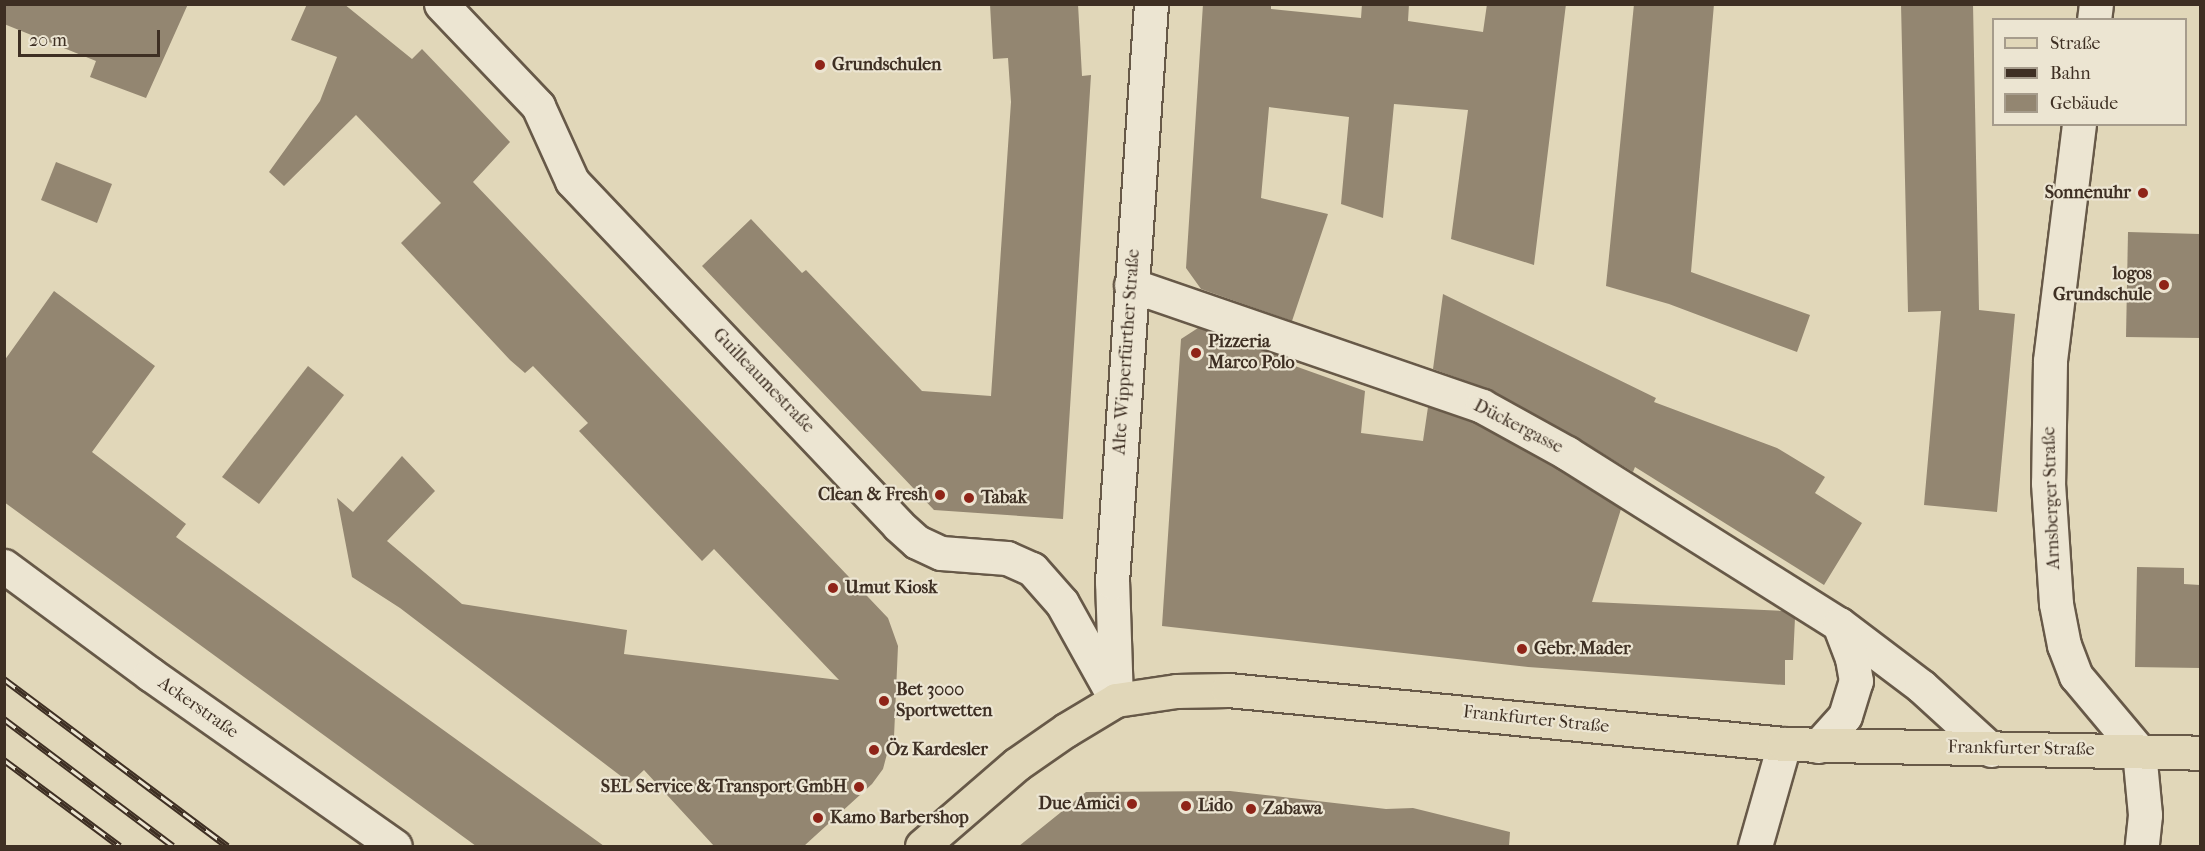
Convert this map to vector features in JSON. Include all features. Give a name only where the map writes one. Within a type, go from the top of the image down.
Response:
[{"type":"main road","name":"Frankfurter Straße","points":[[922,846],[1017,764],[1066,729],[1116,700],[1176,692],[1228,690],[1784,744],[2200,753]]},
{"type":"street","name":"Guilleaumestraße","points":[[441,4],[538,106],[572,181],[898,525],[917,542],[941,553],[1007,558],[1032,569],[1062,603],[1116,700]]},
{"type":"street","name":"Alte Wipperfürther Straße","points":[[1116,700],[1112,582],[1151,4]]},
{"type":"street","name":"Arnsberger Straße","points":[[2079,126],[2050,361],[2048,483],[2056,604],[2064,645],[2076,676],[2139,751]]},
{"type":"street","name":"Dückergasse","points":[[1131,285],[1482,406],[1567,453],[1661,510],[1839,624],[1921,686],[1991,750]]},
{"type":"street","name":"Ackerstraße","points":[[4,566],[150,674],[395,846]]},
{"type":"street","points":[[1818,746],[1845,716],[1856,681],[1852,658],[1839,624]]},
{"type":"street","points":[[1755,846],[1784,744]]},
{"type":"street","points":[[2139,751],[2145,815],[2142,846]]},
{"type":"building","points":[[4,4],[188,4],[146,98],[90,77],[96,61],[4,24]]},
{"type":"building","points":[[307,4],[344,4],[412,59],[422,49],[464,93],[510,142],[473,182],[888,618],[898,646],[894,737],[892,735],[883,769],[872,784],[804,846],[714,846],[644,770],[630,783],[400,608],[352,577],[337,498],[353,512],[402,456],[435,491],[387,541],[462,604],[627,630],[624,654],[839,680],[714,549],[702,561],[579,431],[588,423],[533,366],[525,373],[510,360],[401,243],[441,203],[356,115],[284,186],[269,172],[320,101],[337,57],[291,40]]},
{"type":"building","points":[[990,4],[1078,4],[1082,76],[1091,75],[1063,519],[934,510],[702,266],[751,219],[802,273],[806,270],[922,391],[991,396],[1011,102],[1008,58],[993,59]]},
{"type":"building","points":[[1203,4],[1271,4],[1271,9],[1361,18],[1362,4],[1409,4],[1408,21],[1483,32],[1487,4],[1566,4],[1534,265],[1451,239],[1468,110],[1394,104],[1383,218],[1341,204],[1349,117],[1269,107],[1261,198],[1328,214],[1292,321],[1201,289],[1186,268]]},
{"type":"building","points":[[1634,4],[1714,4],[1691,272],[1810,315],[1797,352],[1669,304],[1606,286]]},
{"type":"building","points":[[1901,4],[1973,4],[1979,310],[2015,314],[1997,512],[1924,505],[1941,311],[1908,312]]},
{"type":"building","points":[[56,162],[112,184],[97,223],[41,200]]},
{"type":"building","name":"logos Grundschule","points":[[2128,232],[2200,234],[2200,338],[2126,337]]},
{"type":"building","points":[[54,291],[155,366],[92,452],[186,524],[176,537],[604,846],[476,846],[4,502],[4,361]]},
{"type":"building","points":[[1443,294],[1656,398],[1654,402],[1777,448],[1825,477],[1815,493],[1862,523],[1824,585],[1635,467],[1633,472],[1576,437],[1491,390],[1433,369]]},
{"type":"building","points":[[1198,328],[1279,356],[1278,360],[1365,391],[1361,433],[1423,441],[1428,407],[1474,423],[1557,469],[1621,509],[1592,602],[1783,611],[1795,618],[1793,660],[1785,660],[1785,685],[1528,667],[1162,626],[1181,339]]},
{"type":"building","points":[[308,366],[344,395],[259,504],[222,477]]},
{"type":"building","points":[[2137,567],[2184,568],[2184,584],[2200,585],[2200,668],[2135,667]]},
{"type":"building","points":[[1230,791],[1386,809],[1413,808],[1510,832],[1509,846],[1019,846],[1086,792]]},
{"type":"railway","points":[[4,679],[227,846]]},
{"type":"railway","points":[[4,719],[173,846]]},
{"type":"railway","points":[[4,760],[120,846]]},
{"type":"place","name":"Grundschulen","points":[[820,65]]},
{"type":"place","name":"Sonnenuhr","points":[[2143,193]]},
{"type":"place","name":"logos Grundschule","points":[[2164,285]]},
{"type":"place","name":"Pizzeria Marco Polo","points":[[1196,353]]},
{"type":"place","name":"Clean & Fresh","points":[[940,495]]},
{"type":"place","name":"Tabak","points":[[969,498]]},
{"type":"place","name":"Umut Kiosk","points":[[833,588]]},
{"type":"place","name":"Gebr. Mader","points":[[1522,649]]},
{"type":"place","name":"Bet 3000 Sportwetten","points":[[884,701]]},
{"type":"place","name":"Öz Kardesler","points":[[874,750]]},
{"type":"place","name":"SEL Service & Transport GmbH","points":[[859,787]]},
{"type":"place","name":"Due Amici","points":[[1132,804]]},
{"type":"place","name":"Lido","points":[[1186,806]]},
{"type":"place","name":"Zabawa","points":[[1251,809]]},
{"type":"place","name":"Kamo Barbershop","points":[[818,818]]}]
